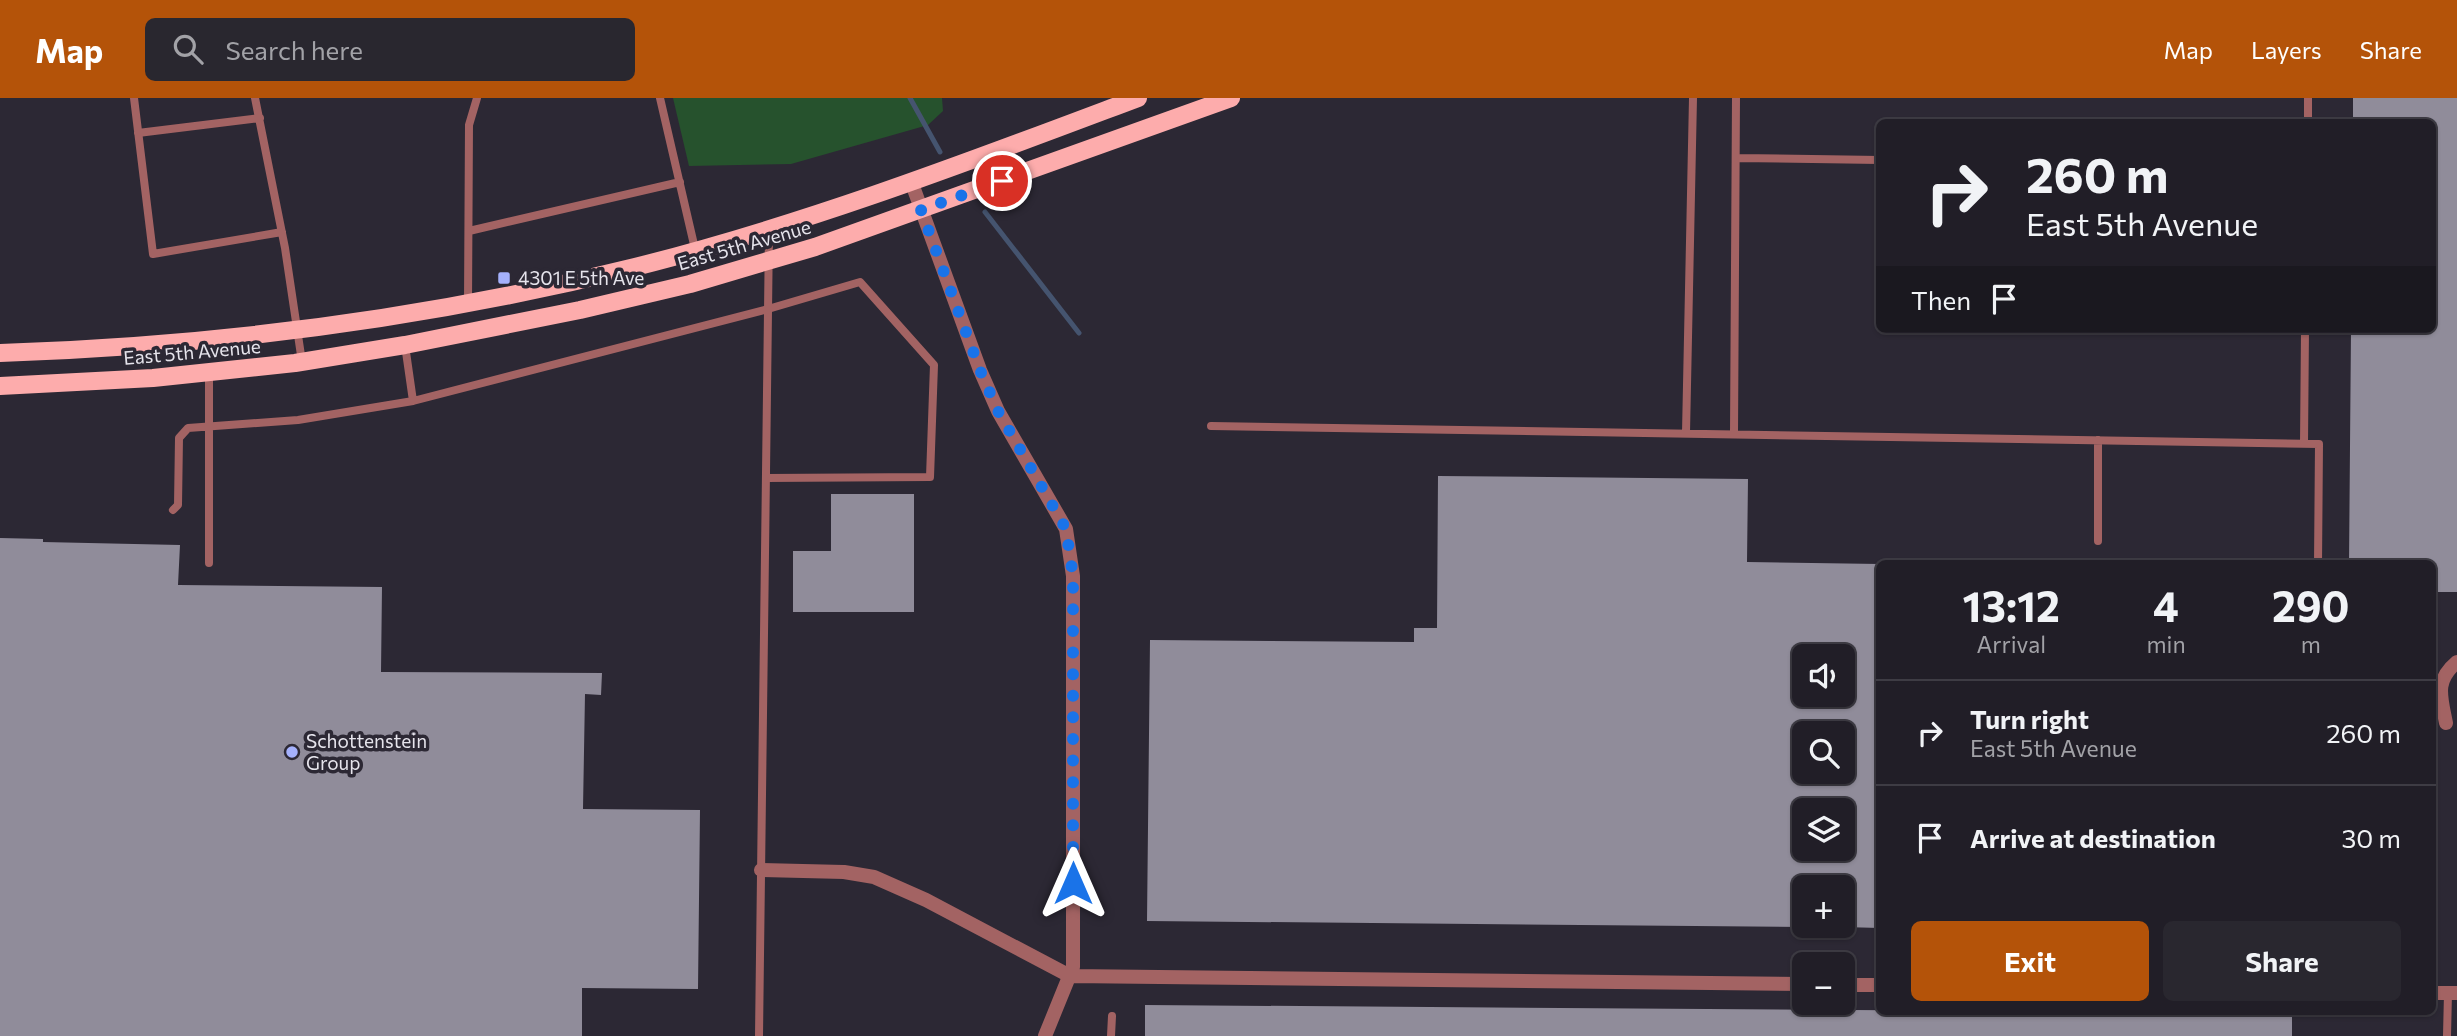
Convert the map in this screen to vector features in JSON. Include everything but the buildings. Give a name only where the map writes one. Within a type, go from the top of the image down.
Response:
[{"type":"main road","name":"East 5th Avenue","points":[[0,353],[180,344],[298,331],[468,303],[637,267],[769,229],[911,181],[1138,98]]},
{"type":"main road","name":"East 5th Avenue","points":[[0,386],[209,373],[302,362],[405,345],[580,310],[768,262],[1231,98]]},
{"type":"street","points":[[911,181],[980,370],[998,411],[1066,529],[1073,576],[1073,967],[1045,1036]]},
{"type":"street","points":[[2446,723],[2440,691],[2446,671],[2457,662]]},
{"type":"street","points":[[761,870],[844,872],[874,877],[926,900],[1070,976],[1792,984]]},
{"type":"street","points":[[1855,985],[1876,985]]},
{"type":"lane","points":[[134,98],[153,254],[282,232]]},
{"type":"lane","points":[[255,98],[282,232],[302,362]]},
{"type":"lane","points":[[468,303],[469,125],[477,98]]},
{"type":"lane","points":[[660,98],[695,249]]},
{"type":"lane","points":[[1686,433],[1693,98]]},
{"type":"lane","points":[[1734,434],[1736,98]]},
{"type":"lane","points":[[2308,98],[2308,119]]},
{"type":"lane","points":[[138,133],[260,118]]},
{"type":"lane","points":[[1736,158],[1876,160]]},
{"type":"lane","points":[[469,231],[680,182]]},
{"type":"lane","points":[[760,1036],[769,229]]},
{"type":"lane","points":[[173,510],[178,505],[179,438],[188,428],[298,420],[413,401],[768,309],[860,282],[934,365],[930,477],[766,478]]},
{"type":"lane","points":[[2304,443],[2305,333]]},
{"type":"lane","points":[[405,345],[413,401]]},
{"type":"lane","points":[[209,373],[209,563]]},
{"type":"lane","points":[[1211,426],[2319,444],[2318,560]]},
{"type":"lane","points":[[2098,440],[2098,541]]},
{"type":"lane","points":[[2448,1036],[2453,993]]},
{"type":"lane","points":[[1111,1036],[1112,1016]]},
{"type":"green space","points":[[673,98],[942,98],[943,111],[928,125],[791,164],[689,166]]},
{"type":"waterway","points":[[910,98],[940,152]]},
{"type":"waterway","points":[[985,212],[1079,333]]},
{"type":"place","name":"4301 E 5th Ave","points":[[504,278]]},
{"type":"place","name":"Schottenstein Group","points":[[292,752]]},
{"type":"route","points":[[1002,181],[921,210],[980,370],[998,411],[1066,529],[1073,576],[1073,883]]}]
